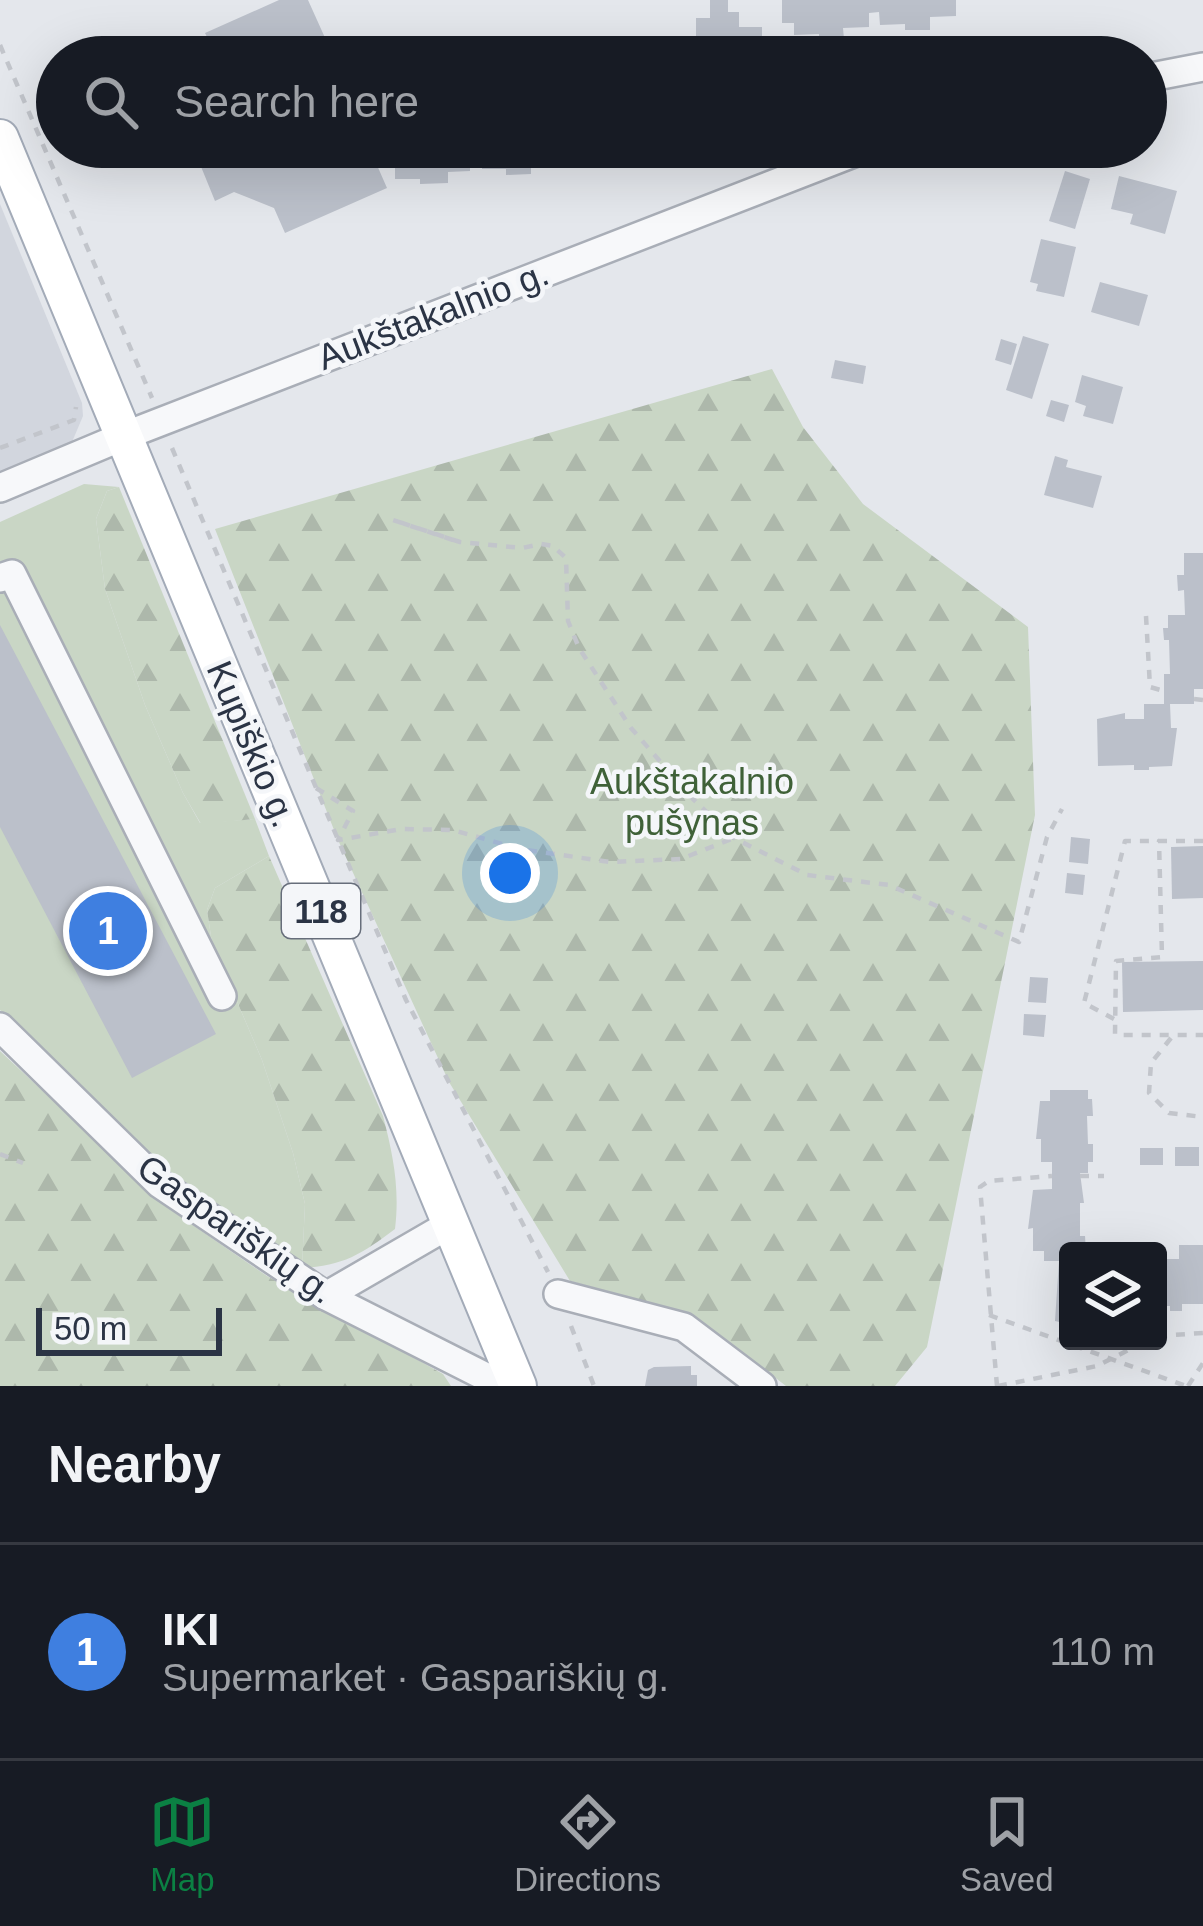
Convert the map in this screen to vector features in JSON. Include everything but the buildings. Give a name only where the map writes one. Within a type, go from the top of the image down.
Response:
[{"type":"main road","name":"118","points":[[0,138],[124,436]]},
{"type":"main road","name":"Kupiškio g.","points":[[124,436],[518,1386]]},
{"type":"street","points":[[1167,74],[1203,68]]},
{"type":"street","name":"Aukštakalnio g.","points":[[0,488],[815,168]]},
{"type":"street","points":[[0,578],[11,574],[222,996]]},
{"type":"street","name":"Gaspariškių g.","points":[[0,1028],[160,1184],[326,1296],[504,1386]]},
{"type":"street","points":[[326,1296],[452,1223]]},
{"type":"street","points":[[558,1294],[684,1328],[762,1386]]},
{"type":"path","points":[[0,45],[36,129]]},
{"type":"path","points":[[53,168],[406,1000],[558,1294],[594,1386]]},
{"type":"path","points":[[0,448],[74,420],[76,406]]},
{"type":"path","points":[[453,540],[393,520],[413,527],[453,540],[522,548],[553,546],[566,558],[568,621],[580,649],[631,728],[734,838],[807,875],[889,885],[1019,942],[1047,837],[1062,808]]},
{"type":"path","points":[[1146,616],[1150,687],[1164,691]]},
{"type":"path","points":[[1194,699],[1203,700]]},
{"type":"path","points":[[316,788],[352,811],[338,840]]},
{"type":"path","points":[[338,840],[402,829],[453,830],[520,849],[610,862],[680,859],[734,838]]},
{"type":"path","points":[[1115,1020],[1084,1003],[1125,841],[1203,841]]},
{"type":"path","points":[[1159,841],[1162,957],[1116,961],[1115,1034],[1203,1035]]},
{"type":"path","points":[[1176,1035],[1156,1052],[1149,1093],[1169,1113],[1192,1117],[1203,1113]]},
{"type":"path","points":[[0,1154],[23,1162]]},
{"type":"path","points":[[1052,1176],[988,1181],[980,1187],[997,1386],[1074,1373],[1127,1350]]},
{"type":"path","points":[[1080,1176],[1104,1176]]},
{"type":"path","points":[[989,1315],[1187,1386],[1203,1363]]},
{"type":"path","points":[[1167,1335],[1203,1333]]},
{"type":"shaded area","points":[[0,204],[82,403],[83,416],[72,442],[0,473]]},
{"type":"green space","name":"Aukštakalnio pušynas","points":[[772,369],[803,427],[863,504],[1028,627],[1035,815],[927,1347],[895,1386],[786,1386],[692,1314],[570,1281],[449,1082],[338,840],[215,529]]},
{"type":"green space","points":[[84,484],[119,487],[107,491],[96,519],[105,589],[145,705],[183,793],[200,823],[255,819],[269,856],[215,888],[207,910],[212,943],[262,1060],[293,1153],[305,1204],[302,1268],[163,1170],[0,1010],[0,522]]},
{"type":"green space","points":[[119,487],[255,819],[201,824],[145,705],[105,589],[96,519],[107,491]]},
{"type":"green space","points":[[269,856],[383,1116],[395,1172],[395,1229],[352,1257],[316,1267],[302,1268],[305,1204],[293,1153],[262,1060],[212,943],[207,910],[215,888]]},
{"type":"green space","points":[[0,1051],[168,1208],[267,1276],[443,1374],[451,1386],[0,1386]]},
{"type":"place","name":"IKI","points":[[108,931]]}]
